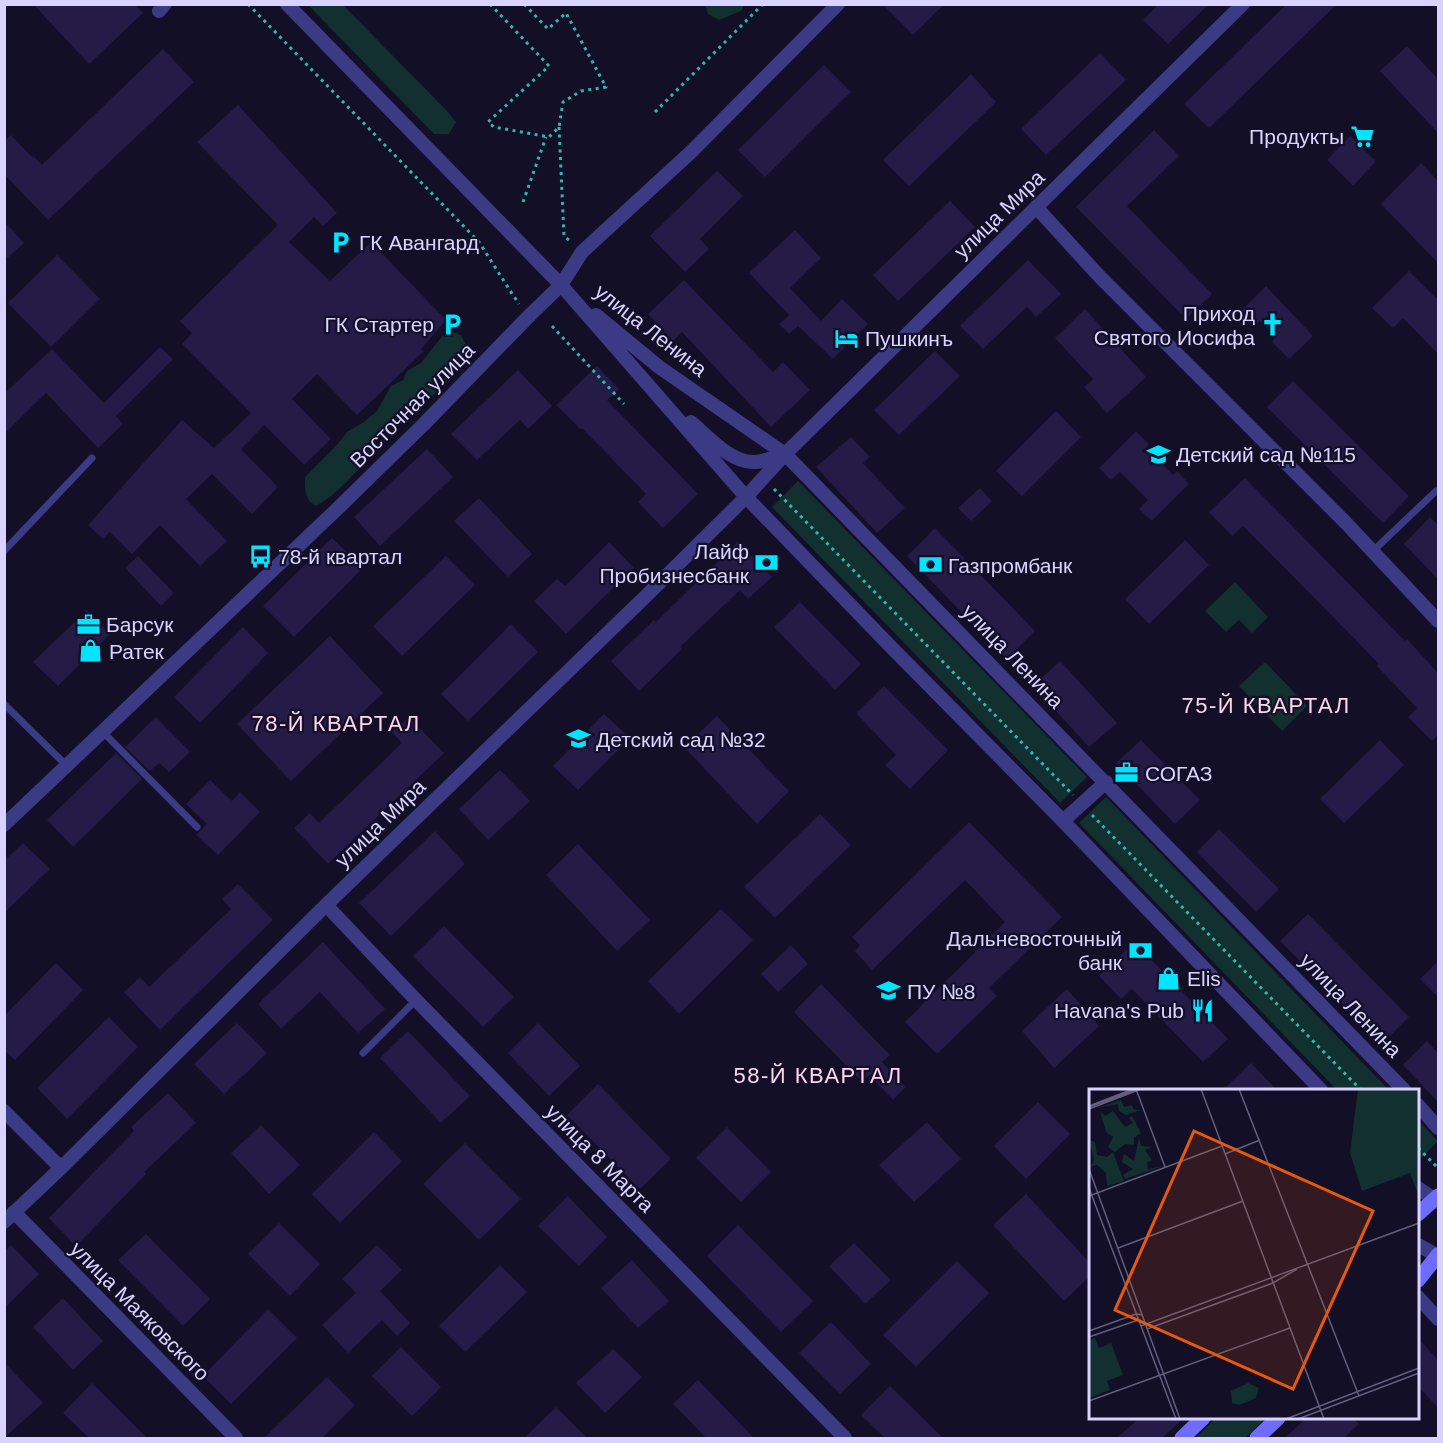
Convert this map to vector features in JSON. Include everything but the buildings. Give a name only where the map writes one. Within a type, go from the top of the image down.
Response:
[{"type":"street","name":"улица Ленина","points":[[287,4],[561,285],[746,496],[1320,1089]]},
{"type":"street","name":"Восточная улица","points":[[4,825],[416,432],[561,285],[582,252],[691,152],[838,4]]},
{"type":"street","name":"улица Мира","points":[[9,1217],[326,905],[646,596],[785,454],[1243,4]]},
{"type":"street","points":[[1036,207],[1100,277],[1373,551],[1438,621]]},
{"type":"street","name":"улица Ленина","points":[[561,285],[659,367],[785,454],[1403,1089]]},
{"type":"street","name":"улица Мира","points":[[655,391],[725,452],[740,460],[755,462],[785,454]]},
{"type":"street","points":[[1063,821],[1106,782]]},
{"type":"street","name":"улица 8 Марта","points":[[326,905],[845,1438]]},
{"type":"street","points":[[1419,1106],[1438,1128]]},
{"type":"street","points":[[4,1111],[61,1168]]},
{"type":"street","points":[[1419,1189],[1437,1199],[1419,1213]]},
{"type":"street","name":"улица Маяковского","points":[[9,1217],[237,1438]]},
{"type":"street","points":[[1419,1246],[1438,1256],[1419,1279]]},
{"type":"street","points":[[1419,1298],[1438,1319]]},
{"type":"street","points":[[1182,1438],[1202,1419]]},
{"type":"street","points":[[1257,1438],[1277,1419]]},
{"type":"lane","points":[[4,551],[92,459]]},
{"type":"lane","points":[[1373,551],[1436,491]]},
{"type":"lane","points":[[4,704],[67,766]]},
{"type":"lane","points":[[103,732],[197,827]]},
{"type":"lane","points":[[363,1053],[416,1000]]},
{"type":"path","points":[[248,4],[479,242],[519,304]]},
{"type":"path","points":[[490,4],[549,66],[488,122],[494,127],[549,137],[559,127]]},
{"type":"path","points":[[524,4],[548,29],[567,12],[606,87],[581,91],[563,102],[559,127],[564,236],[573,243]]},
{"type":"path","points":[[655,112],[763,4]]},
{"type":"path","points":[[523,202],[546,136]]},
{"type":"path","points":[[552,326],[624,404]]},
{"type":"path","points":[[773,489],[1360,1089]]},
{"type":"path","points":[[1419,1149],[1437,1167]]},
{"type":"green space","points":[[308,5],[343,5],[456,122],[449,134],[434,134]]},
{"type":"green space","points":[[705,5],[744,5],[741,11],[719,20],[708,14]]},
{"type":"green space","points":[[447,330],[461,335],[467,348],[451,376],[429,399],[419,393],[410,407],[407,419],[396,427],[383,430],[370,440],[373,452],[347,482],[324,501],[316,506],[312,504],[306,494],[305,477],[347,432],[377,411],[391,386],[403,380],[407,371],[421,363]]},
{"type":"green space","points":[[798,481],[1087,777],[1060,803],[772,507]]},
{"type":"green space","points":[[1235,582],[1268,617],[1252,633],[1239,620],[1226,632],[1205,611]]},
{"type":"green space","points":[[1265,662],[1307,706],[1282,731],[1239,686]]},
{"type":"green space","points":[[1106,797],[1388,1089],[1336,1089],[1079,823]]},
{"type":"green space","points":[[1419,1121],[1438,1141],[1419,1160]]},
{"type":"green space","points":[[1215,1419],[1265,1419],[1245,1438],[1195,1438]]},
{"type":"place","name":"Продукты","points":[[1362,136]]},
{"type":"place","name":"ГК Авангард","points":[[341,242]]},
{"type":"place","name":"ГК Стартер","points":[[452,324]]},
{"type":"place","name":"Приход Святого Иосифа","points":[[1273,325]]},
{"type":"place","name":"Пушкинъ","points":[[847,338]]},
{"type":"place","name":"Детский сад №115","points":[[1158,454]]},
{"type":"place","name":"78-й квартал","points":[[260,556]]},
{"type":"place","name":"Лайф Пробизнесбанк","points":[[767,563]]},
{"type":"place","name":"Газпромбанк","points":[[930,565]]},
{"type":"place","name":"Барсук","points":[[88,624]]},
{"type":"place","name":"Ратек","points":[[91,651]]},
{"type":"place","name":"Детский сад №32","points":[[578,739]]},
{"type":"place","name":"СОГАЗ","points":[[1127,773]]},
{"type":"place","name":"Дальневосточный банк","points":[[1140,950]]},
{"type":"place","name":"Elis","points":[[1169,978]]},
{"type":"place","name":"ПУ №8","points":[[889,991]]},
{"type":"place","name":"Havana's Pub","points":[[1202,1010]]},
{"type":"district","name":"75-Й КВАРТАЛ","points":[[1266,705]]},
{"type":"district","name":"78-Й КВАРТАЛ","points":[[336,723]]},
{"type":"district","name":"58-Й КВАРТАЛ","points":[[818,1075]]}]
